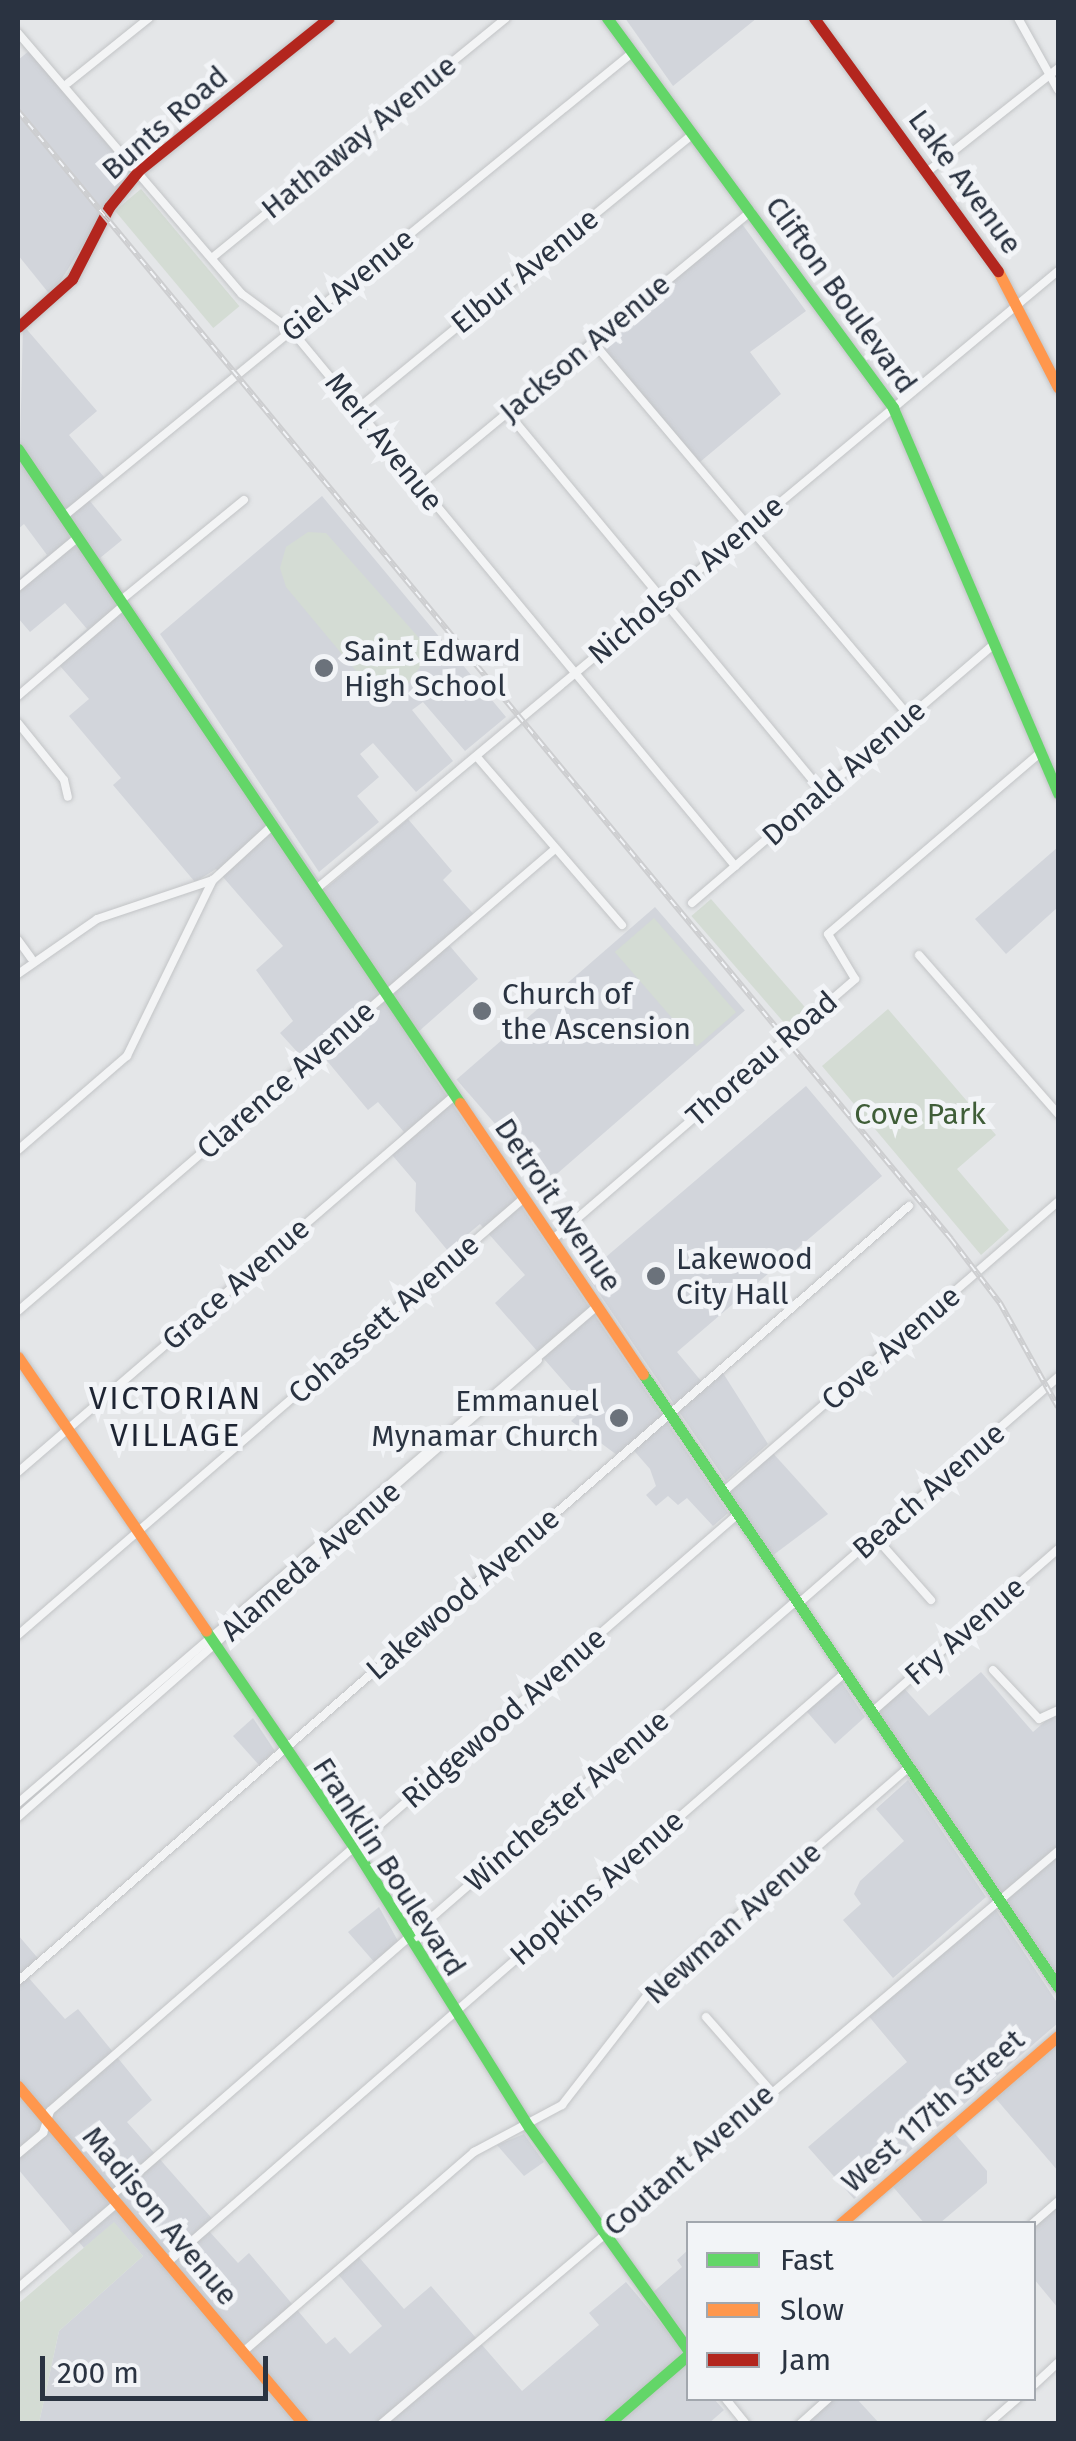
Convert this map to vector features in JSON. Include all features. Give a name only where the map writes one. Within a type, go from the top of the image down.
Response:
[{"type":"main road","name":"Bunts Road","points":[[18,327],[72,279],[109,207],[140,170],[329,18]]},
{"type":"main road","name":"Clifton Boulevard","points":[[609,18],[893,408],[1058,793]]},
{"type":"main road","name":"Lake Avenue","points":[[814,18],[1021,302],[1058,386]]},
{"type":"main road","name":"Detroit Avenue","points":[[18,449],[22,464],[77,538],[1058,1988]]},
{"type":"main road","name":"Franklin Boulevard","points":[[18,1357],[283,1750],[355,1849],[406,1942],[529,2126],[686,2349]]},
{"type":"main road","name":"West 117th Street","points":[[843,2221],[1058,2036]]},
{"type":"main road","name":"Madison Avenue","points":[[18,2086],[304,2424]]},
{"type":"main road","points":[[608,2424],[686,2354]]},
{"type":"street","points":[[68,83],[150,18]]},
{"type":"street","name":"Hathaway Avenue","points":[[213,257],[506,18]]},
{"type":"street","points":[[1018,18],[1058,90]]},
{"type":"street","name":"Merl Avenue","points":[[18,33],[68,83],[242,294],[292,331],[735,866]]},
{"type":"street","name":"Giel Avenue","points":[[63,518],[632,53]]},
{"type":"street","points":[[927,172],[1058,68]]},
{"type":"street","name":"Elbur Avenue","points":[[357,408],[693,134]]},
{"type":"street","name":"Jackson Avenue","points":[[419,486],[750,211]]},
{"type":"street","name":"Nicholson Avenue","points":[[315,890],[1058,271]]},
{"type":"street","points":[[592,341],[910,717]]},
{"type":"street","points":[[507,412],[823,792]]},
{"type":"street","points":[[18,696],[244,500]]},
{"type":"street","points":[[18,587],[77,538]]},
{"type":"street","name":"Donald Avenue","points":[[692,903],[994,643]]},
{"type":"street","points":[[18,724],[64,780],[68,797]]},
{"type":"street","name":"Thoreau Road","points":[[552,1240],[855,979],[828,934],[1041,752]]},
{"type":"street","points":[[477,757],[622,925]]},
{"type":"street","points":[[18,1150],[127,1056],[213,880],[272,826]]},
{"type":"street","name":"Clarence Avenue","points":[[18,1310],[555,849]]},
{"type":"street","points":[[18,974],[31,958],[97,919],[213,880]]},
{"type":"street","points":[[18,940],[31,958]]},
{"type":"street","points":[[919,955],[1058,1114]]},
{"type":"street","name":"Grace Avenue","points":[[18,1472],[454,1096]]},
{"type":"street","name":"Cohassett Avenue","points":[[18,1635],[524,1199]]},
{"type":"street","name":"Cove Avenue","points":[[723,1492],[1058,1202]]},
{"type":"street","name":"Lakewood Avenue","points":[[18,1981],[909,1206]]},
{"type":"street","name":"Alameda Avenue","points":[[18,1803],[378,1503],[596,1307]]},
{"type":"street","name":"Alameda Avenue","points":[[18,1817],[370,1495],[548,1349]]},
{"type":"street","name":"Beach Avenue","points":[[798,1601],[1058,1378]]},
{"type":"street","points":[[370,1495],[378,1503]]},
{"type":"street","name":"Ridgewood Avenue","points":[[18,2154],[46,2120],[738,1514]]},
{"type":"street","points":[[876,1538],[930,1600]]},
{"type":"street","name":"Fry Avenue","points":[[872,1712],[1058,1550]]},
{"type":"street","name":"Winchester Avenue","points":[[18,2288],[113,2200],[798,1601]]},
{"type":"street","points":[[993,1670],[1039,1718],[1058,1710]]},
{"type":"street","name":"Hopkins Avenue","points":[[168,2262],[846,1672]]},
{"type":"street","points":[[66,1761],[72,1770]]},
{"type":"street","name":"Newman Avenue","points":[[243,2352],[474,2152],[529,2126],[598,2067],[650,1994],[910,1766]]},
{"type":"street","name":"Coutant Avenue","points":[[381,2424],[770,2090],[1058,1851]]},
{"type":"street","points":[[706,2016],[770,2090]]},
{"type":"street","points":[[1035,2221],[1058,2201]]},
{"type":"street","points":[[1036,2383],[1058,2364]]},
{"type":"street","points":[[727,2401],[746,2424]]},
{"type":"street","points":[[800,2424],[826,2401]]},
{"type":"street","points":[[988,2424],[1015,2401]]},
{"type":"shaded area","points":[[625,18],[757,18],[673,86]]},
{"type":"shaded area","points":[[29,51],[130,171],[51,296],[18,255],[18,60]]},
{"type":"shaded area","points":[[742,224],[806,311],[750,352],[781,394],[700,462],[597,342]]},
{"type":"shaded area","points":[[23,325],[97,411],[69,435],[109,483],[89,500],[122,540],[100,558],[325,889],[408,819],[452,871],[443,880],[478,919],[449,945],[478,979],[409,1040],[728,1513],[713,1526],[687,1498],[678,1505],[668,1496],[656,1506],[646,1495],[656,1486],[650,1469],[629,1445],[617,1455],[571,1421],[586,1407],[495,1303],[525,1275],[480,1224],[448,1251],[415,1211],[416,1183],[387,1149],[404,1132],[378,1102],[368,1110],[323,1056],[310,1066],[280,1033],[293,1021],[256,970],[283,946],[216,869],[195,882],[113,785],[121,778],[69,716],[89,699],[53,658],[87,629],[65,603],[30,632],[18,618],[18,580],[47,555],[24,524],[18,529]]},
{"type":"shaded area","name":"Saint Edward High School","points":[[322,496],[506,717],[465,751],[423,702],[412,710],[453,761],[416,792],[373,743],[360,754],[379,777],[357,796],[379,822],[319,872],[160,634]]},
{"type":"shaded area","points":[[1058,847],[1058,907],[1006,954],[975,919]]},
{"type":"shaded area","points":[[655,907],[745,1010],[546,1183],[457,1080]]},
{"type":"shaded area","points":[[806,1086],[882,1176],[677,1352],[707,1388],[723,1373],[768,1444],[726,1481],[586,1274]]},
{"type":"shaded area","points":[[771,1451],[828,1514],[768,1559],[723,1492]]},
{"type":"shaded area","points":[[981,1672],[1033,1732],[1058,1710],[1058,1987],[872,1712],[902,1686],[929,1716]]},
{"type":"shaded area","points":[[837,1675],[865,1717],[835,1744],[802,1706]]},
{"type":"shaded area","points":[[253,1718],[275,1751],[259,1765],[233,1736]]},
{"type":"shaded area","points":[[908,1780],[986,1897],[893,1978],[843,1920],[861,1904],[854,1894],[860,1881],[904,1841],[876,1809]]},
{"type":"shaded area","points":[[379,1907],[398,1941],[375,1963],[348,1932]]},
{"type":"shaded area","points":[[994,1907],[1058,2004],[1058,2023],[854,2199],[808,2147],[907,2062],[867,2014]]},
{"type":"shaded area","points":[[18,1935],[42,1963],[27,1976],[65,2019],[78,2009],[152,2100],[127,2122],[216,2223],[208,2230],[238,2263],[249,2253],[326,2344],[335,2337],[350,2354],[382,2326],[337,2273],[357,2255],[404,2309],[431,2286],[522,2391],[599,2325],[589,2313],[626,2282],[686,2353],[686,2401],[716,2401],[724,2410],[708,2424],[39,2423],[59,2331],[143,2256],[114,2223],[84,2248],[18,2169]]},
{"type":"shaded area","points":[[1058,2036],[1058,2171],[991,2093]]},
{"type":"shaded area","points":[[950,2128],[987,2171],[987,2183],[942,2221],[922,2221],[888,2181]]},
{"type":"shaded area","points":[[524,2134],[544,2162],[524,2176],[497,2145]]},
{"type":"shaded area","points":[[1058,2201],[1058,2308],[1036,2281],[1036,2222]]},
{"type":"shaded area","points":[[686,2252],[686,2335],[651,2294],[682,2267],[677,2260]]},
{"type":"shaded area","points":[[826,2401],[859,2401],[879,2423],[800,2424]]},
{"type":"green space","points":[[141,189],[239,306],[213,328],[115,211]]},
{"type":"green space","points":[[308,532],[326,533],[420,639],[422,664],[408,684],[390,690],[366,683],[286,587],[280,568],[286,547]]},
{"type":"green space","points":[[711,899],[808,1011],[788,1028],[691,916]]},
{"type":"green space","points":[[654,918],[736,1012],[697,1046],[615,952]]},
{"type":"green space","name":"Cove Park","points":[[888,1009],[996,1135],[957,1169],[1009,1230],[981,1255],[822,1066]]},
{"type":"green space","points":[[114,2222],[143,2256],[59,2331],[39,2423],[18,2423],[18,2304]]},
{"type":"railway","points":[[18,111],[951,1239],[1000,1303],[1058,1407]]},
{"type":"traffic: fast","points":[[607,18],[893,408],[1058,793]]},
{"type":"traffic: fast","points":[[18,449],[460,1103]]},
{"type":"traffic: fast","points":[[643,1374],[1058,1987]]},
{"type":"traffic: fast","points":[[206,1631],[355,1849],[529,2127],[686,2347]]},
{"type":"traffic: fast","points":[[608,2424],[686,2357]]},
{"type":"traffic: slow","points":[[998,271],[1058,387]]},
{"type":"traffic: slow","points":[[460,1103],[643,1374]]},
{"type":"traffic: slow","points":[[18,1357],[206,1631]]},
{"type":"traffic: slow","points":[[843,2221],[1058,2036]]},
{"type":"traffic: slow","points":[[18,2086],[304,2424]]},
{"type":"traffic: jam","points":[[18,327],[72,279],[109,207],[139,170],[329,18]]},
{"type":"traffic: jam","points":[[814,18],[998,271]]},
{"type":"place","name":"Saint Edward High School","points":[[324,668]]},
{"type":"place","name":"Church of the Ascension","points":[[482,1011]]},
{"type":"place","name":"Lakewood City Hall","points":[[656,1276]]},
{"type":"place","name":"Emmanuel Mynamar Church","points":[[619,1418]]},
{"type":"district","name":"VICTORIAN VILLAGE","points":[[176,1418]]}]
